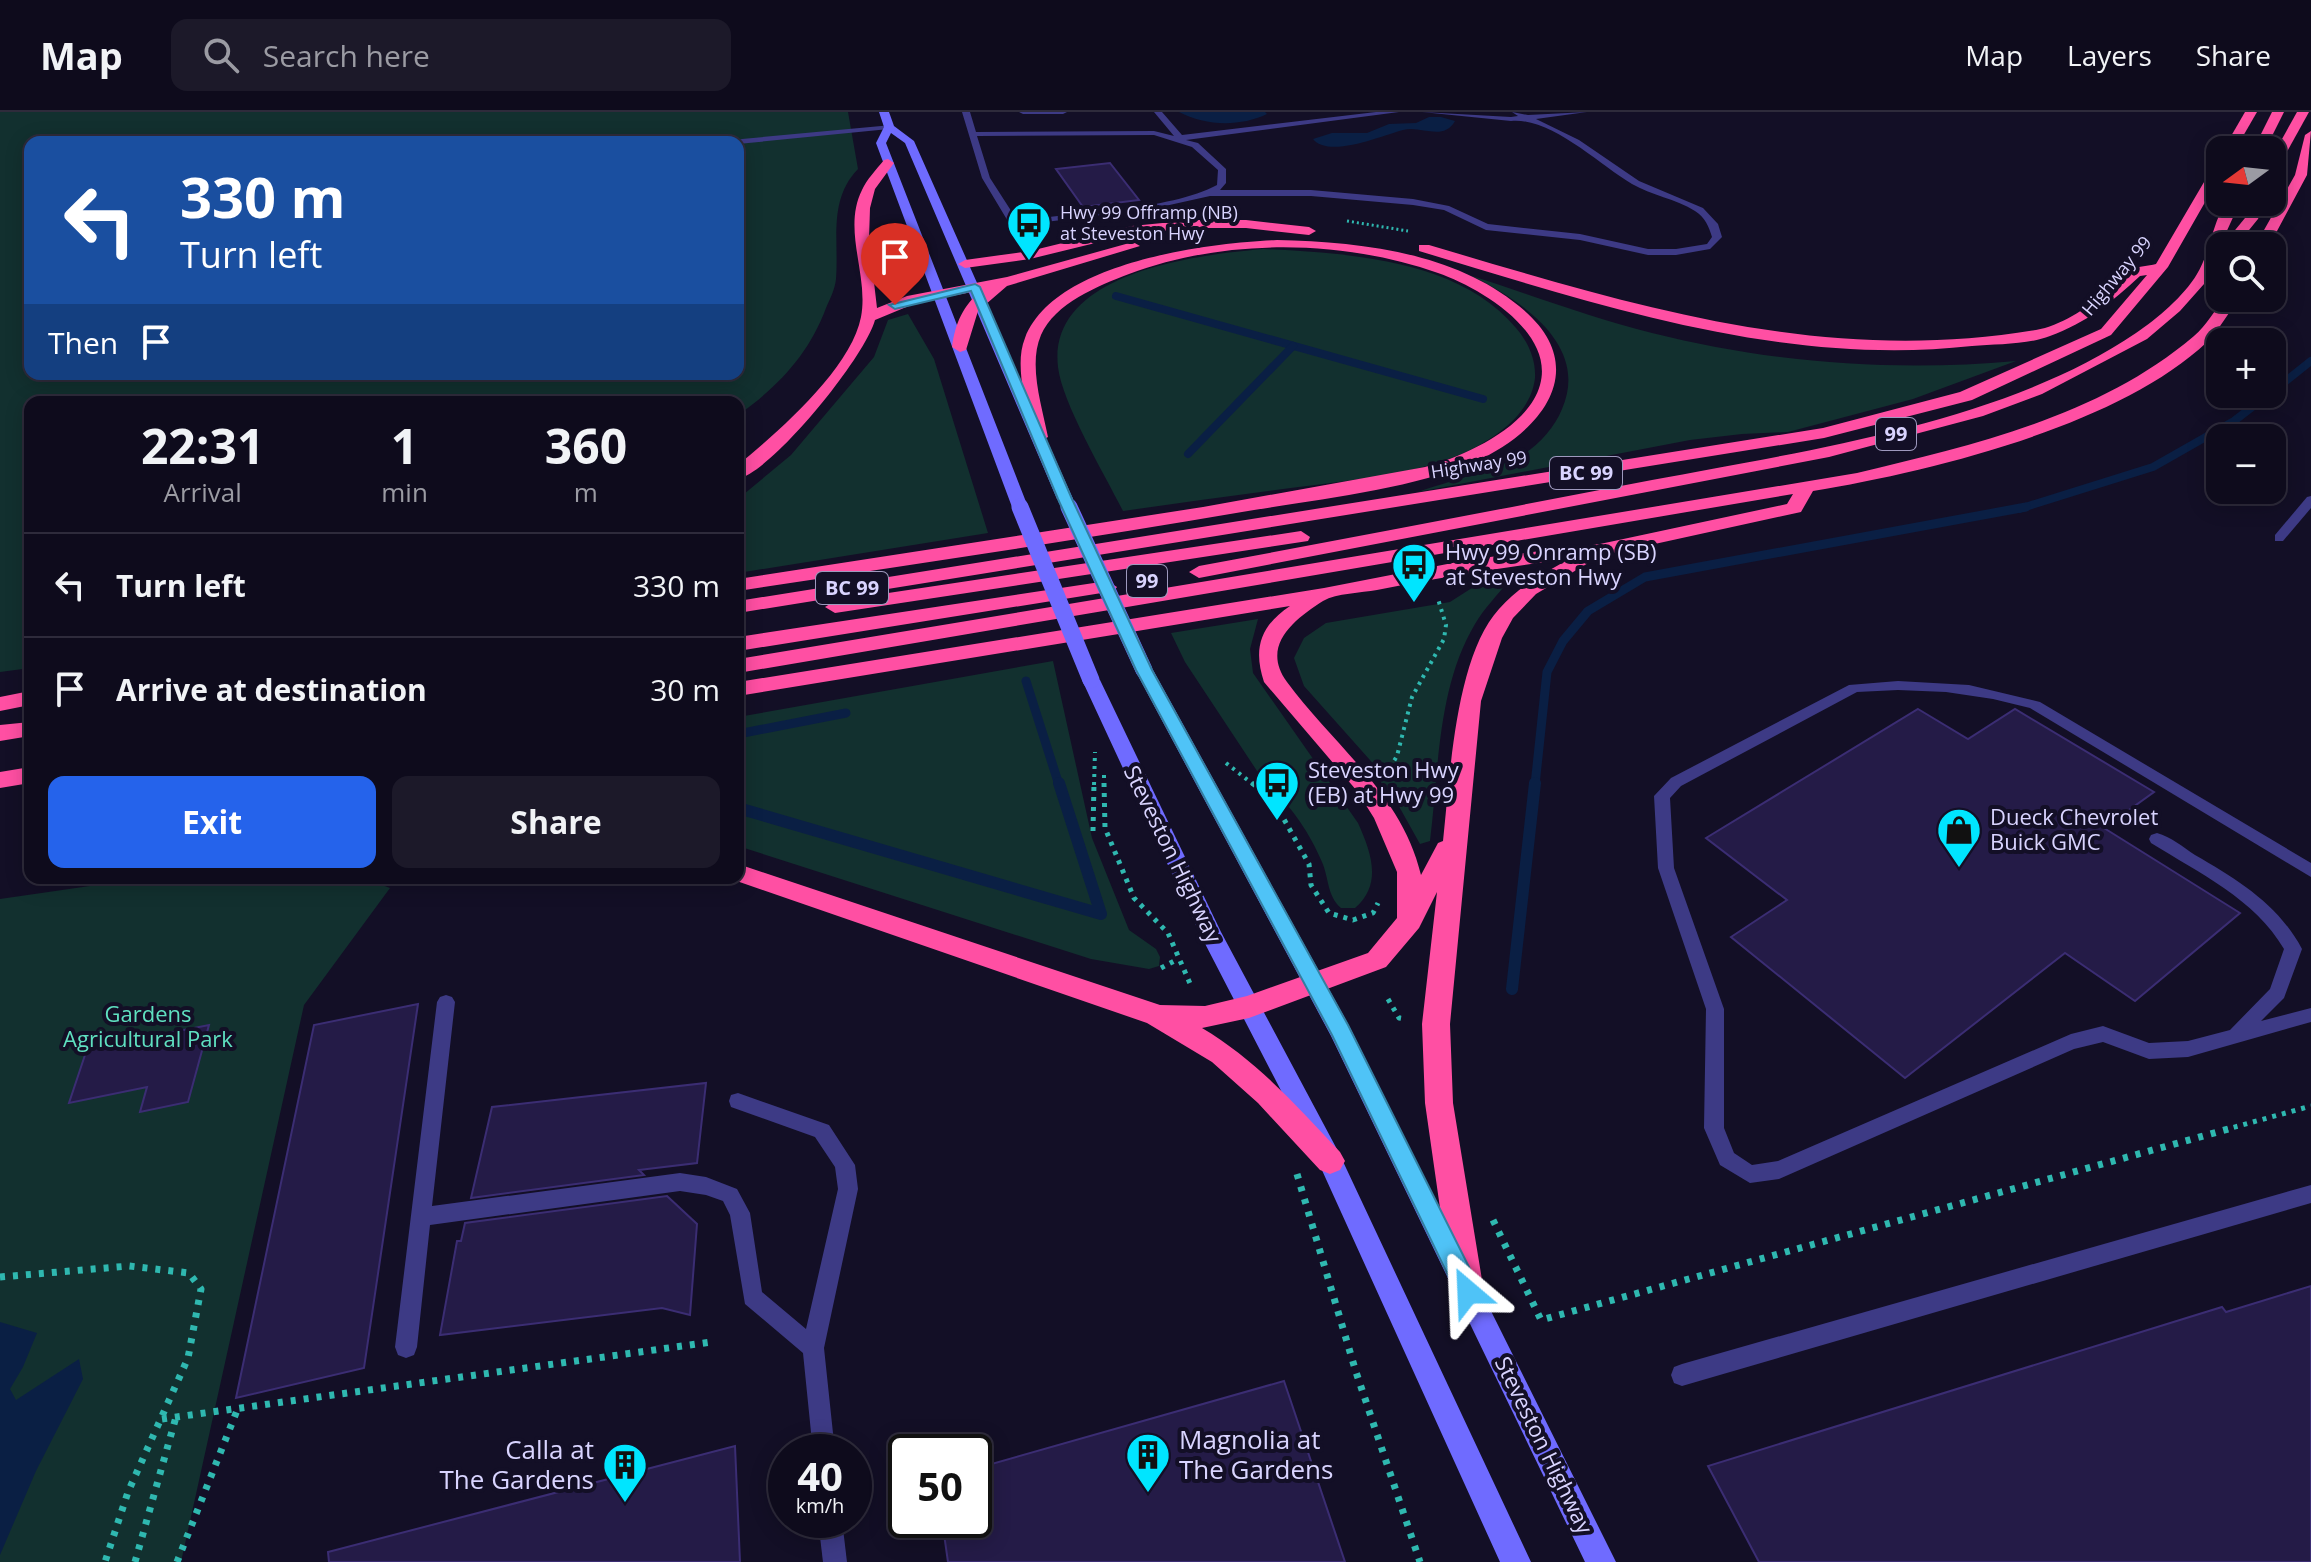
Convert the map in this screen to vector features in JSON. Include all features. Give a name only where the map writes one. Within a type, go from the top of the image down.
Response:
[{"type":"highway","points":[[2237,136],[2251,112]]},
{"type":"highway","points":[[2266,136],[2278,112]]},
{"type":"highway","points":[[2286,143],[2303,112]]},
{"type":"highway","points":[[2270,232],[2301,175],[2311,135]]},
{"type":"highway","points":[[744,469],[795,425],[853,356],[869,317],[863,230],[867,193],[888,163]]},
{"type":"highway","name":"Highway 99","points":[[744,606],[1824,433],[1966,396],[2106,332],[2161,267],[2206,189]]},
{"type":"highway","name":"99","points":[[2203,278],[2224,216]]},
{"type":"highway","points":[[2240,232],[2252,216]]},
{"type":"highway","points":[[965,264],[1030,255],[1132,230],[1193,224],[1246,224],[1381,239],[1431,249],[1618,306],[1690,323],[1797,341],[1921,347],[2042,334],[2074,321],[2093,309],[2135,273],[2161,267]]},
{"type":"highway","points":[[869,317],[904,302],[938,294],[977,293],[1009,281],[1145,244],[1232,232],[1303,231]]},
{"type":"highway","points":[[744,584],[1196,514],[1411,475],[1465,460],[1508,437],[1533,410],[1549,382],[1543,349],[1524,317],[1484,290],[1444,270],[1397,257],[1348,249],[1288,245],[1215,248],[1167,257],[1122,271],[1082,290],[1048,315],[1033,337],[1030,354],[1039,437]]},
{"type":"highway","name":"99","points":[[744,643],[1175,577],[1829,452],[1977,412],[2036,391],[2142,336],[2175,308],[2206,274]]},
{"type":"highway","points":[[960,347],[961,329],[977,293]]},
{"type":"highway","name":"BC 99","points":[[744,665],[1807,486],[1972,451],[2064,418],[2140,383],[2202,338],[2222,312]]},
{"type":"highway","points":[[744,688],[1324,594],[1473,565],[1600,550],[1794,508],[1807,486]]},
{"type":"highway","name":"99","points":[[744,621],[1198,551],[1553,503]]},
{"type":"highway","points":[[1468,1292],[1439,1103],[1436,1024],[1470,701],[1492,638],[1504,615],[1529,590],[1600,550]]},
{"type":"highway","points":[[1324,594],[1276,626],[1267,641],[1266,657],[1275,682],[1365,785],[1385,816],[1409,872],[1410,921]]},
{"type":"highway","points":[[0,704],[24,699]]},
{"type":"highway","points":[[0,733],[24,730]]},
{"type":"highway","points":[[0,780],[24,776]]},
{"type":"highway","points":[[0,790],[24,790]]},
{"type":"highway","points":[[1157,1015],[1205,1017],[1249,1007],[1377,960],[1410,921],[1454,835]]},
{"type":"highway","points":[[744,875],[1157,1015],[1222,1054],[1268,1094],[1330,1161]]},
{"type":"main road","name":"Steveston Highway","points":[[884,112],[889,127],[909,141],[1065,499],[1144,670],[1316,984],[1601,1562]]},
{"type":"main road","name":"Steveston Highway","points":[[889,127],[881,143],[888,163],[1020,507],[1091,680],[1187,885],[1330,1161],[1516,1562]]},
{"type":"lane","points":[[966,112],[986,178],[1014,223],[1156,204],[1209,193],[1311,193],[1413,202],[1446,208],[1486,227],[1580,237],[1648,252],[1676,252],[1710,246],[1717,237],[1713,224],[1700,210],[1636,183],[1576,142],[1516,112]]},
{"type":"lane","points":[[1023,112],[1063,112]]},
{"type":"lane","points":[[1158,112],[1180,138],[1212,157],[1222,169],[1223,180],[1219,188],[1209,193]]},
{"type":"lane","points":[[975,134],[1114,131],[1180,138],[1395,112]]},
{"type":"lane","points":[[1426,112],[1487,118],[1528,118],[1583,112]]},
{"type":"lane","points":[[744,141],[889,127]]},
{"type":"lane","points":[[2279,538],[2311,500]]},
{"type":"lane","points":[[2311,871],[2035,705],[2008,696],[1888,684],[1854,688],[1676,782],[1662,796],[1666,868],[1715,1009],[1714,1128],[1727,1159],[1750,1174],[1779,1170],[2071,1042],[2103,1034],[2149,1051],[2188,1049],[2311,1015]]},
{"type":"lane","points":[[2157,839],[2267,909],[2284,929],[2293,949],[2278,993],[2236,1035]]},
{"type":"lane","points":[[406,1347],[446,1002]]},
{"type":"lane","points":[[738,1101],[822,1131],[845,1165],[848,1189],[813,1348],[822,1434]]},
{"type":"lane","points":[[421,1217],[680,1182],[706,1186],[730,1195],[740,1213],[752,1297],[813,1348]]},
{"type":"lane","points":[[1682,1375],[2311,1194]]},
{"type":"lane","points":[[832,1538],[835,1562]]},
{"type":"path","points":[[1381,779],[1390,771],[1396,758],[1412,698],[1435,662],[1443,640],[1447,624],[1438,599]]},
{"type":"path","points":[[1093,831],[1095,748]]},
{"type":"path","points":[[1255,785],[1272,798],[1309,864],[1311,885],[1329,913],[1353,920],[1373,913],[1379,901]]},
{"type":"path","points":[[1105,807],[1105,828],[1134,898],[1168,933],[1178,959],[1161,968]]},
{"type":"path","points":[[1388,999],[1399,1018],[1414,1021]]},
{"type":"path","points":[[1491,1217],[1541,1320],[2311,1106]]},
{"type":"path","points":[[1296,1170],[1356,1372],[1420,1562]]},
{"type":"path","points":[[0,1277],[129,1266],[189,1273],[201,1289],[197,1326],[188,1358],[128,1492],[105,1562]]},
{"type":"path","points":[[162,1419],[711,1342]]},
{"type":"path","points":[[177,1562],[238,1408]]},
{"type":"path","points":[[135,1562],[176,1417]]},
{"type":"green space","points":[[0,112],[848,112],[858,169],[842,194],[839,207],[836,279],[832,294],[819,325],[801,355],[779,381],[744,410],[744,396],[24,396],[24,669],[0,672]]},
{"type":"green space","points":[[1263,249],[1330,253],[1399,264],[1464,287],[1492,305],[1516,328],[1528,345],[1535,378],[1527,402],[1511,422],[1491,438],[1432,465],[1374,477],[1123,511],[1067,400],[1058,367],[1061,335],[1076,309],[1101,289],[1132,275],[1166,264]]},
{"type":"green space","points":[[1472,276],[1629,327],[1742,352],[1879,365],[2016,361],[1913,399],[1788,432],[1690,440],[1418,492],[1500,465],[1528,451],[1555,422],[1568,386],[1566,365],[1558,345],[1546,328],[1510,298]]},
{"type":"green space","points":[[908,314],[934,359],[988,533],[744,572],[744,494],[791,455],[874,357],[888,320]]},
{"type":"green space","points":[[1507,576],[1509,580],[1475,624],[1453,675],[1442,730],[1430,841],[1420,844],[1396,801],[1380,781],[1386,778],[1304,686],[1294,658],[1304,638],[1326,623],[1450,602],[1475,586]]},
{"type":"green space","points":[[1258,619],[1250,649],[1253,673],[1358,823],[1367,845],[1372,878],[1364,899],[1355,908],[1341,908],[1336,903],[1322,862],[1305,829],[1265,783],[1185,662],[1171,633]]},
{"type":"green space","points":[[1053,661],[1092,838],[1129,930],[1156,949],[1160,957],[1159,966],[1149,969],[1091,959],[744,848],[744,716]]},
{"type":"green space","name":"Gardens Agricultural Park","points":[[104,884],[379,884],[390,888],[304,1005],[181,1562],[0,1562],[0,899]]},
{"type":"water","points":[[1179,112],[1267,114],[1246,121],[1223,123],[1200,120]]},
{"type":"water","points":[[1429,117],[1455,121],[1444,131],[1403,130],[1343,146],[1321,145],[1313,139],[1332,133],[1367,133],[1389,124],[1416,123]]},
{"type":"water","points":[[0,1322],[37,1333],[10,1389],[16,1400],[79,1359],[83,1379],[36,1471],[0,1555]]},
{"type":"building","points":[[1110,163],[1139,200],[1083,207],[1056,169]]},
{"type":"building","name":"Dueck Chevrolet Buick GMC","points":[[1918,709],[1968,739],[2015,709],[2154,792],[2104,828],[2240,913],[2135,1001],[2065,953],[1905,1078],[1731,937],[1787,900],[1706,838]]},
{"type":"building","points":[[418,1004],[364,1368],[236,1398],[314,1025]]},
{"type":"building","points":[[209,1025],[188,1102],[140,1112],[147,1087],[69,1103],[87,1049]]},
{"type":"building","points":[[706,1083],[697,1163],[639,1170],[644,1175],[471,1198],[492,1107]]},
{"type":"building","points":[[667,1196],[697,1224],[690,1315],[662,1308],[440,1335],[457,1241],[461,1241],[465,1223]]},
{"type":"building","points":[[2311,1286],[2311,1562],[1759,1562],[1708,1466],[2222,1307],[2226,1312]]},
{"type":"building","name":"Magnolia at The Gardens","points":[[1284,1381],[1345,1562],[948,1562],[945,1538],[992,1538],[992,1464]]},
{"type":"building","name":"Calla at The Gardens","points":[[735,1446],[740,1562],[329,1562],[328,1552]]},
{"type":"waterway","points":[[1116,296],[1483,399]]},
{"type":"waterway","points":[[1188,454],[1293,346]]},
{"type":"waterway","points":[[2286,381],[2311,361]]},
{"type":"waterway","points":[[2025,507],[2153,467],[2234,421],[2251,408]]},
{"type":"waterway","points":[[1535,785],[1547,672],[1563,641],[1588,611],[1645,577],[2025,507]]},
{"type":"waterway","points":[[2019,509],[2025,507]]},
{"type":"waterway","points":[[1026,681],[1059,785]]},
{"type":"waterway","points":[[744,733],[846,713]]},
{"type":"waterway","points":[[744,810],[1101,914],[1059,783]]},
{"type":"waterway","points":[[1512,989],[1535,783]]},
{"type":"place","name":"Hwy 99 Offramp (NB) at Steveston Hwy","points":[[1029,262]]},
{"type":"place","name":"Hwy 99 Onramp (SB) at Steveston Hwy","points":[[1414,604]]},
{"type":"place","name":"Steveston Hwy (EB) at Hwy 99","points":[[1277,822]]},
{"type":"place","name":"Dueck Chevrolet Buick GMC","points":[[1959,869]]},
{"type":"place","name":"Magnolia at The Gardens","points":[[1148,1494]]},
{"type":"place","name":"Calla at The Gardens","points":[[625,1504]]},
{"type":"route","points":[[895,305],[975,287],[1065,499],[1144,670],[1340,1031],[1468,1292]]}]
